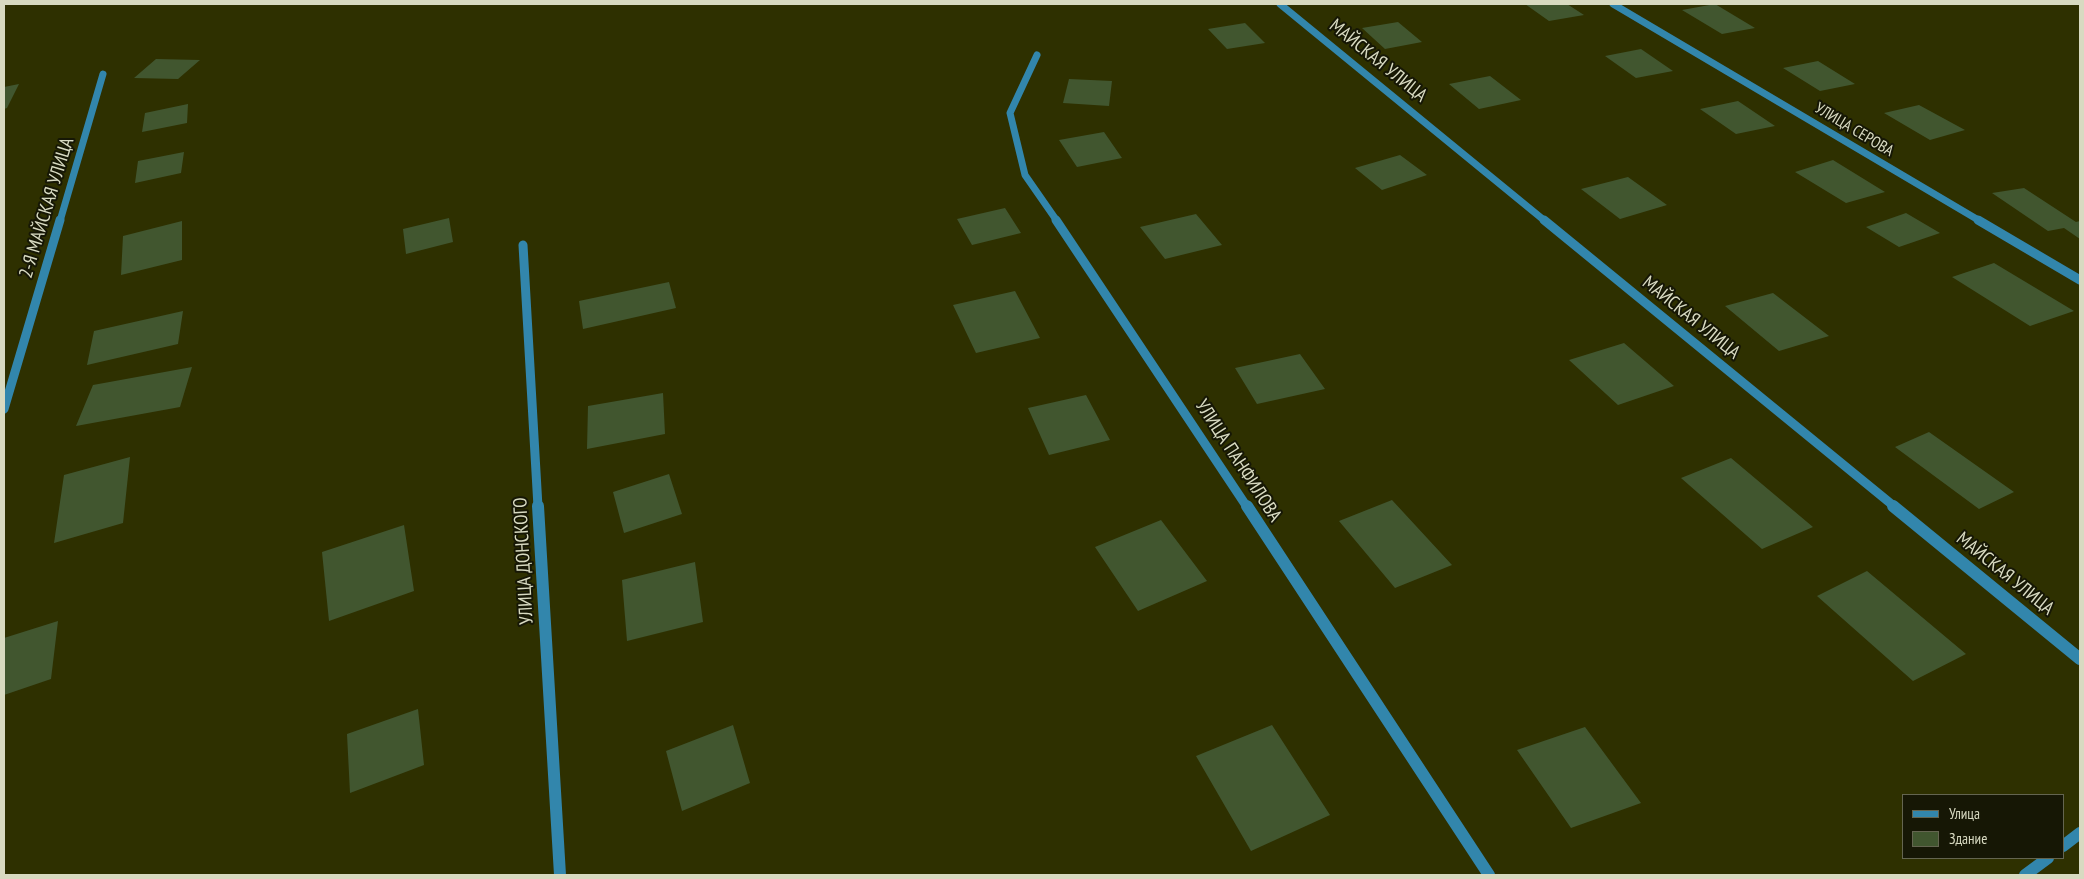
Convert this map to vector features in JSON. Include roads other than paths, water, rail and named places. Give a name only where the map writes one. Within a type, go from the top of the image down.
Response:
[{"type":"street","name":"МАЙСКАЯ УЛИЦА","points":[[1280,4],[2080,659]]},
{"type":"street","name":"УЛИЦА СЕРОВА","points":[[1613,4],[2080,280]]},
{"type":"street","name":"УЛИЦА ПАНФИЛОВА","points":[[1037,55],[1010,113],[1025,175],[1109,298],[1489,875]]},
{"type":"street","name":"2-Я МАЙСКАЯ УЛИЦА","points":[[4,409],[103,74]]},
{"type":"street","name":"УЛИЦА ДОНСКОГО","points":[[523,244],[560,875]]},
{"type":"street","points":[[2064,845],[2080,833]]},
{"type":"street","points":[[2025,875],[2047,859]]}]
